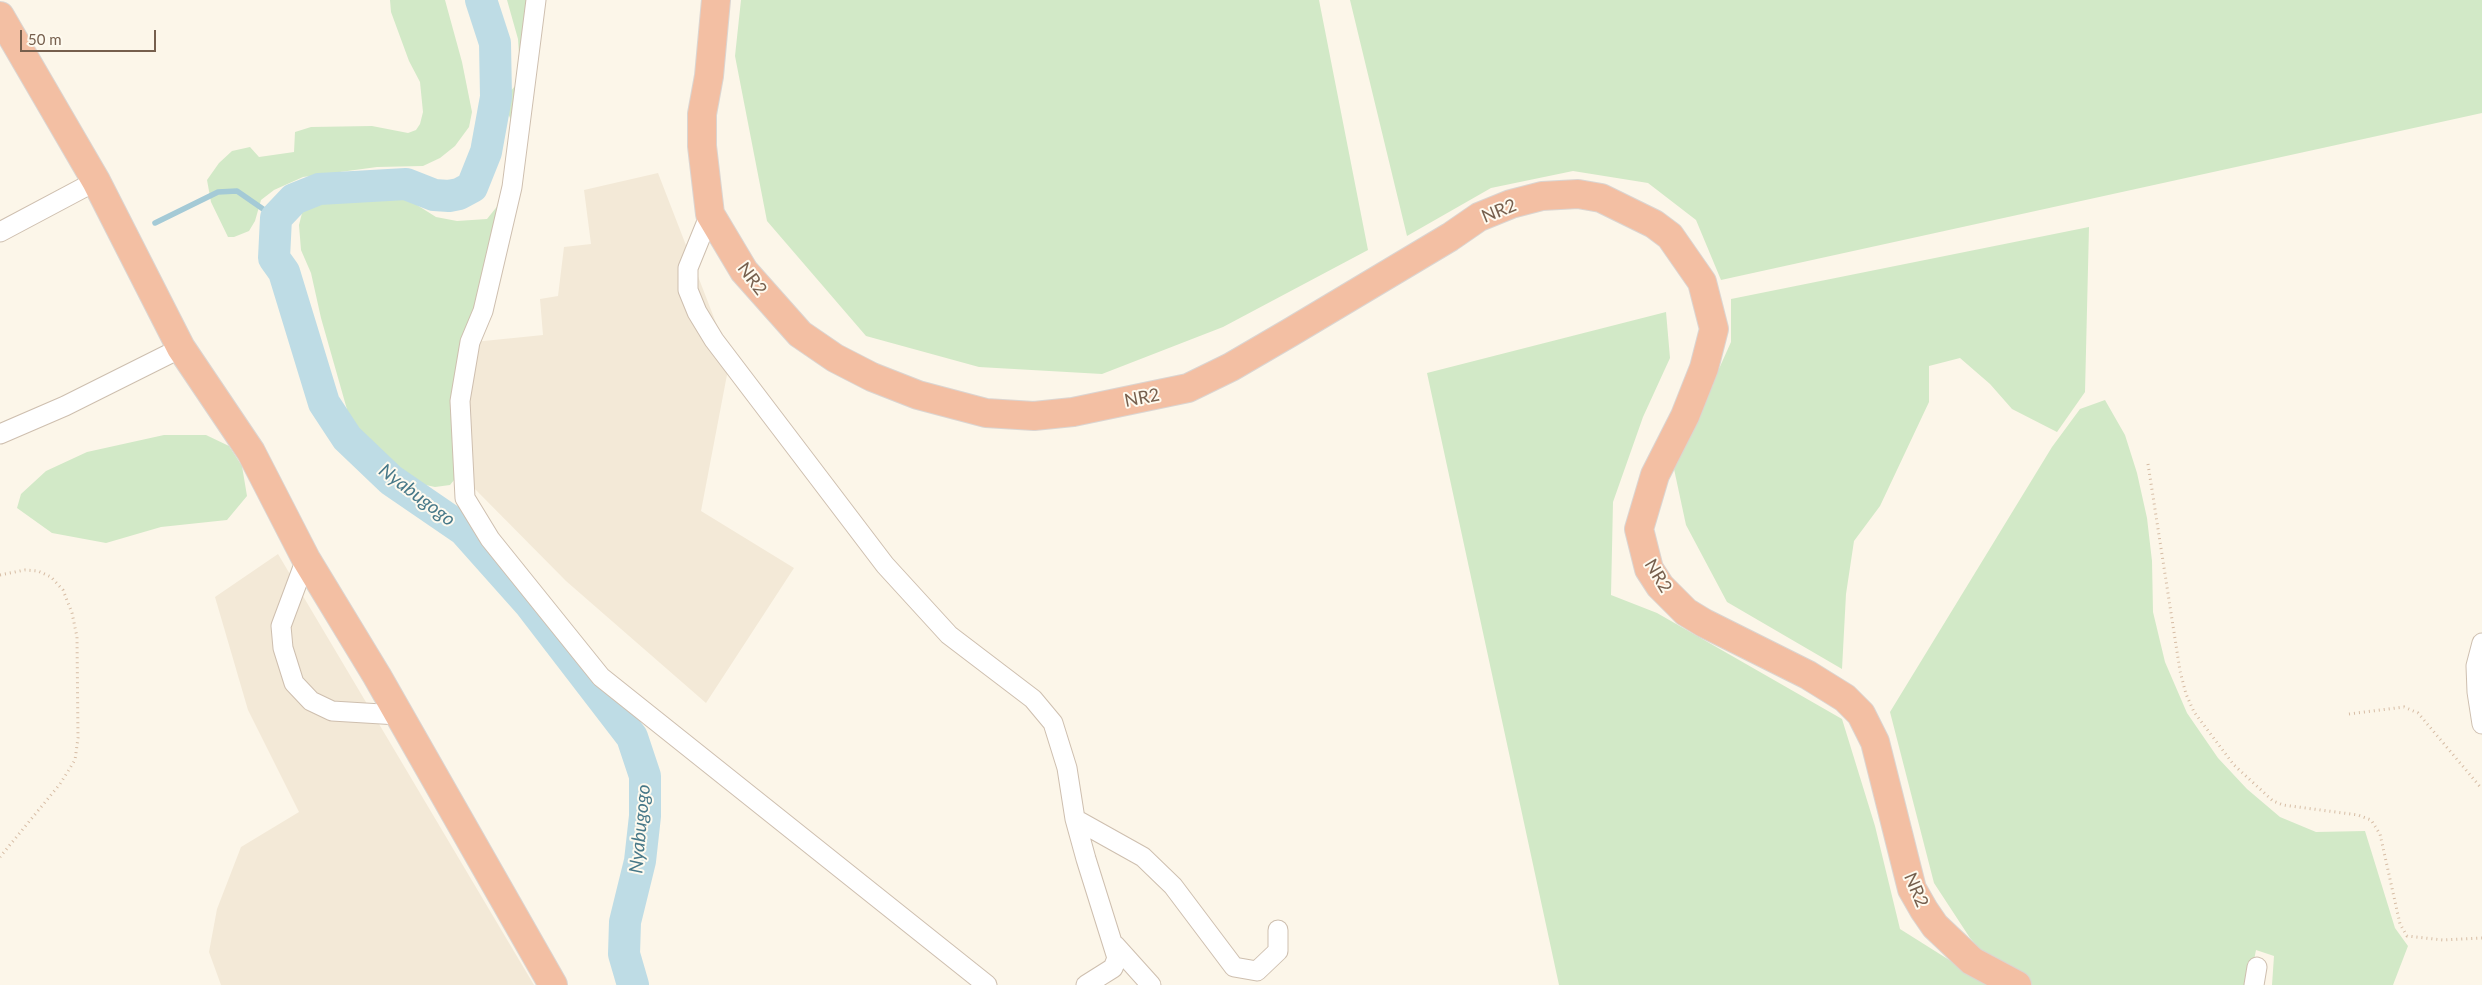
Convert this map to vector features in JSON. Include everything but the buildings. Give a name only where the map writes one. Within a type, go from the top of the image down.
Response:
[{"type":"highway","name":"NR2","points":[[716,0],[709,76],[702,114],[702,146],[710,214],[744,271],[770,304],[800,334],[835,358],[872,377],[918,395],[986,413],[1034,416],[1149,398],[1188,388],[1231,367],[1291,332],[1450,237],[1479,217],[1511,204],[1542,196],[1578,194],[1601,198],[1654,224],[1670,236],[1702,282],[1714,329],[1704,368],[1685,416],[1655,475],[1639,529],[1649,569],[1660,586],[1686,612],[1704,623],[1808,675],[1845,698],[1861,714],[1875,742],[1912,888],[1924,910],[1935,926],[1972,961],[2017,985]]},
{"type":"highway","points":[[0,16],[96,182],[180,348],[251,452],[306,559],[398,714],[553,985]]},
{"type":"street","points":[[536,0],[512,187],[482,311],[470,342],[460,401],[465,498],[490,539],[601,677],[987,985]]},
{"type":"street","points":[[0,232],[96,182]]},
{"type":"street","points":[[710,214],[688,268],[688,290],[697,312],[714,340],[885,564],[949,635],[1011,681],[1044,711],[1053,723],[1060,739],[1076,818],[1102,916],[1115,945],[1118,958],[1113,968],[1086,985]]},
{"type":"street","points":[[0,434],[65,406],[180,348]]},
{"type":"street","points":[[306,559],[281,626],[283,648],[294,683],[311,702],[332,711],[398,714]]},
{"type":"street","points":[[2482,643],[2476,666],[2477,692],[2482,724]]},
{"type":"street","points":[[1076,818],[1144,857],[1173,886],[1234,967],[1257,971],[1278,951],[1278,930]]},
{"type":"street","points":[[1115,945],[1151,985]]},
{"type":"path","points":[[2148,464],[2180,672],[2186,694],[2194,712],[2234,765],[2273,801],[2283,805],[2358,815],[2371,820],[2380,834],[2400,924],[2407,936],[2443,940],[2482,938]]},
{"type":"path","points":[[0,575],[25,570],[38,571],[51,577],[62,590],[72,613],[77,637],[78,738],[75,760],[70,768],[0,857]]},
{"type":"path","points":[[2349,714],[2404,707],[2418,714],[2482,788]]},
{"type":"shaded area","points":[[658,173],[730,359],[701,511],[794,568],[706,703],[566,581],[473,487],[465,406],[474,342],[543,335],[540,299],[558,296],[564,247],[591,244],[584,190]]},
{"type":"shaded area","points":[[278,554],[534,985],[221,985],[209,952],[217,909],[241,847],[299,812],[248,710],[215,597]]},
{"type":"green space","points":[[390,0],[445,0],[462,62],[472,112],[469,127],[455,146],[440,158],[423,166],[377,167],[303,177],[274,190],[261,200],[255,221],[249,231],[234,237],[228,237],[211,202],[207,180],[219,163],[232,151],[250,147],[259,157],[294,152],[295,132],[311,127],[372,126],[408,133],[416,130],[420,124],[423,112],[420,82],[409,61],[391,12]]},
{"type":"green space","points":[[507,0],[532,0],[517,134],[504,104],[505,98],[515,86],[519,54],[518,39]]},
{"type":"green space","points":[[741,0],[1319,0],[1368,250],[1223,327],[1102,374],[979,367],[866,336],[767,221],[735,56]]},
{"type":"green space","points":[[1350,0],[2482,0],[2482,113],[1721,280],[1696,220],[1648,183],[1573,171],[1491,188],[1407,236]]},
{"type":"green space","points":[[386,193],[401,195],[436,217],[457,221],[487,219],[503,199],[477,309],[459,474],[450,485],[435,487],[407,481],[389,469],[378,452],[350,420],[321,318],[311,273],[301,250],[299,225],[303,209],[317,200],[344,195]]},
{"type":"green space","points":[[2089,227],[2085,392],[2057,432],[2012,409],[1990,384],[1960,358],[1929,366],[1929,402],[1880,506],[1854,541],[1846,594],[1842,669],[1727,602],[1686,525],[1674,469],[1731,342],[1731,299]]},
{"type":"green space","points":[[1666,312],[1670,358],[1643,417],[1613,502],[1611,595],[1657,613],[1842,719],[1875,826],[1900,929],[1989,985],[1559,985],[1427,373]]},
{"type":"green space","points":[[2105,400],[2125,435],[2137,473],[2147,518],[2152,561],[2153,612],[2165,662],[2187,713],[2218,758],[2247,789],[2280,817],[2316,832],[2365,831],[2395,928],[2408,946],[2393,985],[2272,985],[2274,956],[2256,950],[2249,985],[2032,985],[2007,980],[1970,938],[1934,883],[1890,712],[2052,447],[2080,409]]},
{"type":"green space","points":[[164,435],[206,435],[229,446],[242,466],[247,496],[227,520],[161,527],[106,543],[52,533],[17,508],[21,494],[46,471],[87,452]]},
{"type":"waterway","name":"Nyabugogo","points":[[481,0],[495,43],[496,97],[486,152],[472,187],[459,194],[449,196],[434,195],[406,184],[319,189],[294,199],[276,218],[274,258],[284,272],[324,403],[347,438],[391,480],[464,530],[529,603],[632,737],[645,776],[645,816],[640,861],[625,922],[624,954],[633,985]]},
{"type":"waterway","points":[[155,223],[218,192],[237,191],[276,218]]}]
